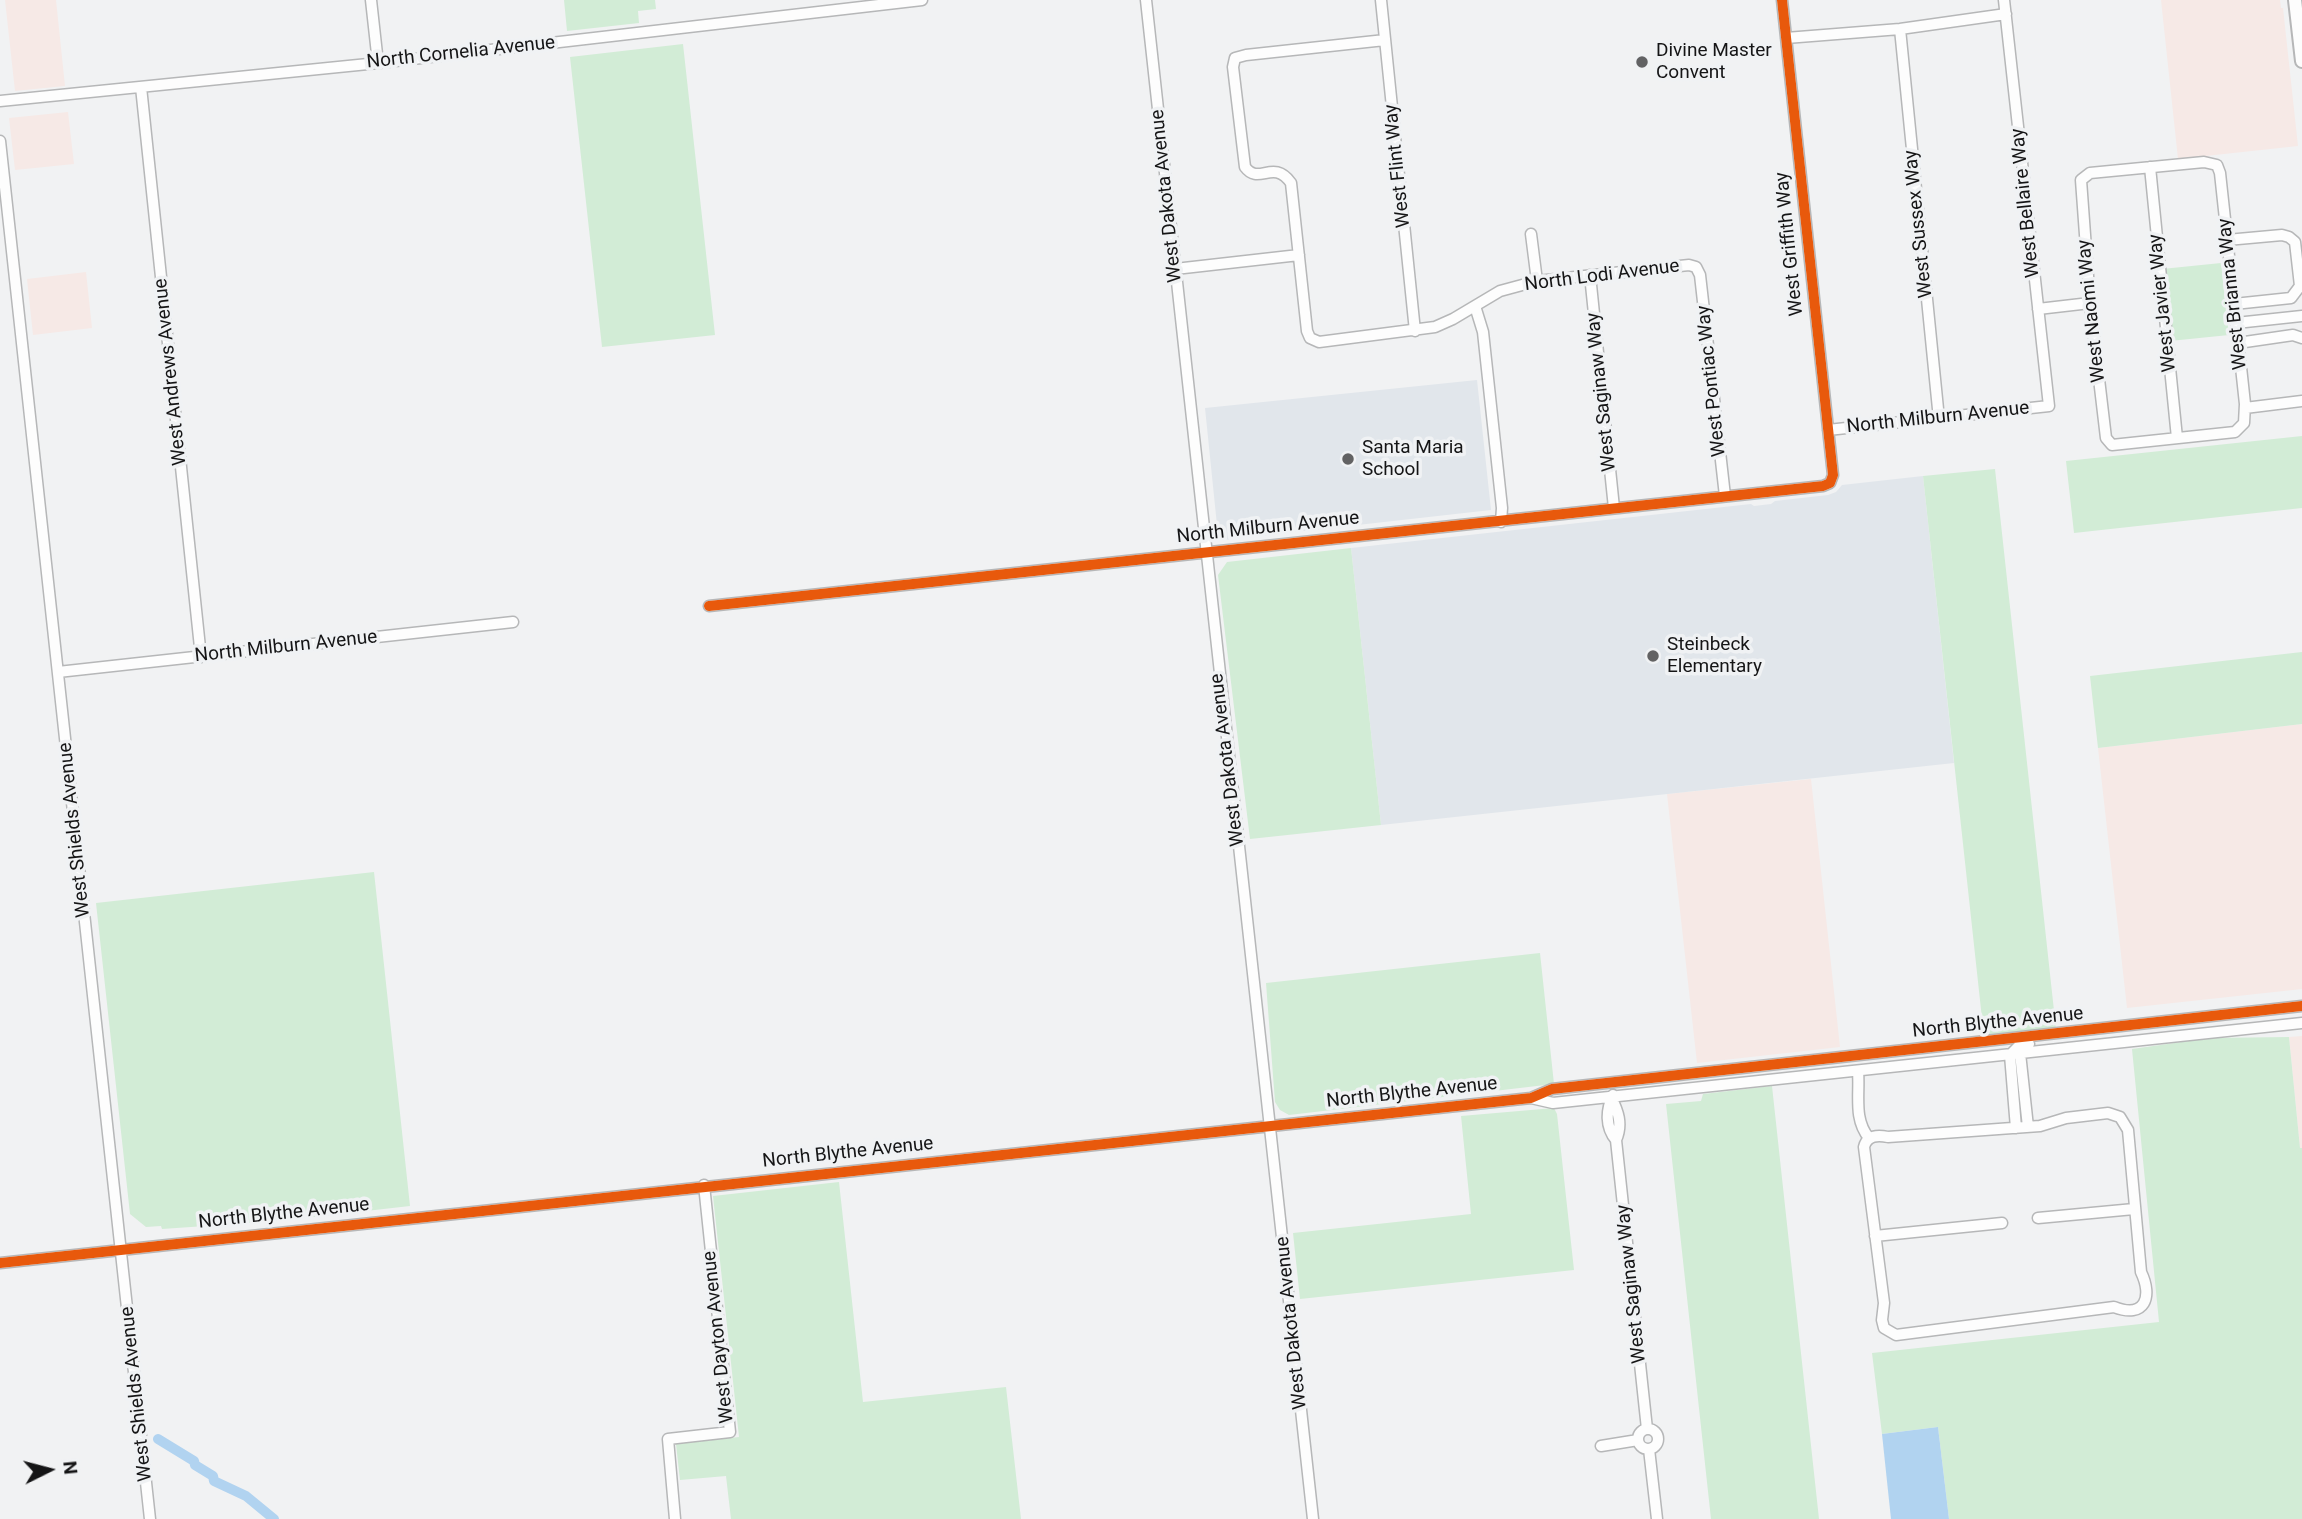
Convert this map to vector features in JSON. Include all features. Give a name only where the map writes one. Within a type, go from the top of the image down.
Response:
[{"type":"main road","points":[[2295,0],[2302,61]]},
{"type":"street","points":[[371,0],[378,63]]},
{"type":"street","name":"North Cornelia Avenue","points":[[0,101],[378,63],[922,0]]},
{"type":"street","name":"West Dakota Avenue","points":[[1146,0],[1313,1519]]},
{"type":"street","name":"West Flint Way","points":[[1381,0],[1415,331]]},
{"type":"street","name":"West Griffith Way","points":[[1782,0],[1833,475],[1830,483]]},
{"type":"street","name":"West Bellaire Way","points":[[2004,0],[2049,406]]},
{"type":"street","points":[[1786,38],[1899,29],[2006,14]]},
{"type":"street","name":"West Sussex Way","points":[[1899,29],[1939,419]]},
{"type":"street","points":[[1175,269],[1298,255],[1291,183],[1284,174],[1277,171],[1255,174],[1245,167],[1233,67],[1236,58],[1385,40]]},
{"type":"street","name":"West Andrews Avenue","points":[[141,87],[201,657]]},
{"type":"street","name":"West Shields Avenue","points":[[0,141],[150,1519]]},
{"type":"street","name":"West Brianna Way","points":[[2150,167],[2204,162],[2217,165],[2245,408],[2244,423],[2235,432],[2177,438]]},
{"type":"street","name":"West Naomi Way","points":[[2150,167],[2090,173],[2081,180],[2090,303],[2108,442],[2112,445],[2177,438]]},
{"type":"street","name":"West Javier Way","points":[[2150,167],[2177,438]]},
{"type":"street","points":[[1531,234],[1537,281]]},
{"type":"street","points":[[2227,240],[2281,235],[2289,237],[2295,242],[2300,286],[2291,298],[2234,304]]},
{"type":"street","name":"North Lodi Avenue","points":[[1298,255],[1307,331],[1310,338],[1319,342],[1415,331],[1453,319],[1500,291],[1537,281],[1689,265],[1696,267]]},
{"type":"street","name":"West Pontiac Way","points":[[1696,267],[1700,275],[1725,496]]},
{"type":"street","name":"West Saginaw Way","points":[[1590,275],[1614,508]]},
{"type":"street","points":[[2038,309],[2090,303]]},
{"type":"street","points":[[1475,306],[1483,332],[1502,508],[1501,522]]},
{"type":"street","points":[[2236,323],[2302,316]]},
{"type":"street","points":[[2238,343],[2293,335],[2302,338]]},
{"type":"street","points":[[2245,408],[2302,401]]},
{"type":"street","name":"North Milburn Avenue","points":[[1828,430],[2049,406]]},
{"type":"street","name":"North Milburn Avenue","points":[[709,606],[1206,551],[1501,522],[1830,483]]},
{"type":"street","name":"North Milburn Avenue","points":[[58,672],[513,622]]},
{"type":"street","name":"North Blythe Avenue","points":[[0,1263],[704,1185],[1531,1098],[1552,1089],[2302,1006]]},
{"type":"street","name":"North Blythe Avenue","points":[[1531,1098],[1553,1103],[2302,1023]]},
{"type":"street","name":"North Blythe Avenue","points":[[2015,1054],[2020,1045],[2076,1039],[2091,1031]]},
{"type":"street","points":[[2015,1054],[2024,1092],[2028,1127]]},
{"type":"street","points":[[2015,1054],[2012,1094],[2016,1128]]},
{"type":"street","points":[[1822,1060],[1824,1074]]},
{"type":"street","points":[[1858,1070],[1858,1119],[1861,1129],[1869,1138]]},
{"type":"street","name":"North Blythe Avenue","points":[[1611,1097],[1620,1087],[1690,1079],[1698,1073]]},
{"type":"street","points":[[2012,1094],[2024,1092]]},
{"type":"street","name":"West Saginaw Way","points":[[1611,1097],[1618,1112],[1620,1130],[1616,1140],[1647,1429]]},
{"type":"street","points":[[2115,1114],[2125,1123],[2129,1136],[2141,1272],[2148,1293],[2146,1302],[2139,1308],[2124,1311],[2114,1307],[1896,1335],[1884,1328],[1884,1303],[1864,1147],[1869,1138],[1876,1135],[1888,1137],[2040,1126],[2066,1118],[2115,1114]]},
{"type":"street","name":"West Dayton Avenue","points":[[675,1519],[668,1439],[730,1432],[704,1185]]},
{"type":"street","points":[[2038,1219],[2134,1209]]},
{"type":"street","points":[[1875,1236],[2002,1223]]},
{"type":"street","points":[[1647,1429],[1654,1431],[1658,1438],[1656,1445],[1650,1449],[1642,1447],[1638,1440],[1640,1433],[1647,1429]]},
{"type":"street","points":[[1601,1446],[1638,1440]]},
{"type":"street","points":[[1650,1449],[1657,1519]]},
{"type":"shaded area","points":[[5,0],[56,0],[65,86],[15,91]]},
{"type":"shaded area","points":[[2161,0],[2280,0],[2298,146],[2178,159]]},
{"type":"shaded area","points":[[68,112],[74,164],[15,170],[9,118]]},
{"type":"shaded area","points":[[86,272],[92,328],[33,335],[27,279]]},
{"type":"shaded area","name":"Santa Maria School","points":[[1477,380],[1491,510],[1224,540],[1218,535],[1205,408]]},
{"type":"shaded area","name":"Steinbeck Elementary","points":[[1923,476],[1954,763],[1381,825],[1351,548],[1771,504],[1775,501],[1828,495],[1836,492],[1842,485]]},
{"type":"shaded area","points":[[2302,724],[2302,989],[2127,1008],[2098,748]]},
{"type":"shaded area","points":[[1811,779],[1840,1047],[1697,1063],[1667,794]]},
{"type":"shaded area","points":[[2302,1036],[2302,1148],[2300,1148],[2289,1037]]},
{"type":"green space","points":[[564,0],[655,0],[656,9],[638,11],[639,23],[567,31]]},
{"type":"green space","points":[[683,44],[715,335],[602,347],[570,57]]},
{"type":"green space","points":[[2221,263],[2229,335],[2170,341],[2162,269]]},
{"type":"green space","points":[[2302,436],[2302,508],[2074,533],[2066,461]]},
{"type":"green space","points":[[1995,469],[2056,1029],[1984,1037],[1923,476]]},
{"type":"green space","points":[[1351,548],[1381,825],[1250,839],[1218,575],[1227,562]]},
{"type":"green space","points":[[2302,652],[2302,724],[2098,748],[2090,676]]},
{"type":"green space","points":[[374,872],[410,1206],[278,1221],[162,1229],[161,1226],[146,1227],[130,1214],[96,903]]},
{"type":"green space","points":[[1540,953],[1554,1084],[1289,1115],[1280,1110],[1275,1102],[1266,983]]},
{"type":"green space","points":[[2289,1037],[2302,1148],[2302,1519],[1949,1519],[1938,1427],[1882,1434],[1872,1353],[2159,1322],[2132,1049],[2210,1038]]},
{"type":"green space","points":[[1772,1086],[1819,1519],[1711,1519],[1666,1104],[1701,1101],[1703,1094]]},
{"type":"green space","points":[[1554,1108],[1557,1114],[1574,1270],[1300,1299],[1293,1233],[1471,1214],[1461,1116]]},
{"type":"green space","points":[[839,1182],[863,1402],[1006,1387],[1021,1519],[731,1519],[726,1476],[680,1480],[676,1444],[739,1437],[713,1196]]},
{"type":"water","points":[[1938,1427],[1949,1519],[1891,1519],[1882,1434]]},
{"type":"waterway","points":[[158,1439],[194,1461],[195,1465],[213,1476],[214,1481],[246,1496],[274,1519]]},
{"type":"cycle path","points":[[709,606],[1823,486],[1830,483],[1833,475],[1782,0]]},
{"type":"cycle path","points":[[0,1263],[1531,1098],[1552,1089],[2302,1006]]},
{"type":"place","name":"Divine Master Convent","points":[[1642,62]]},
{"type":"place","name":"Santa Maria School","points":[[1348,459]]},
{"type":"place","name":"Steinbeck Elementary","points":[[1653,656]]}]
